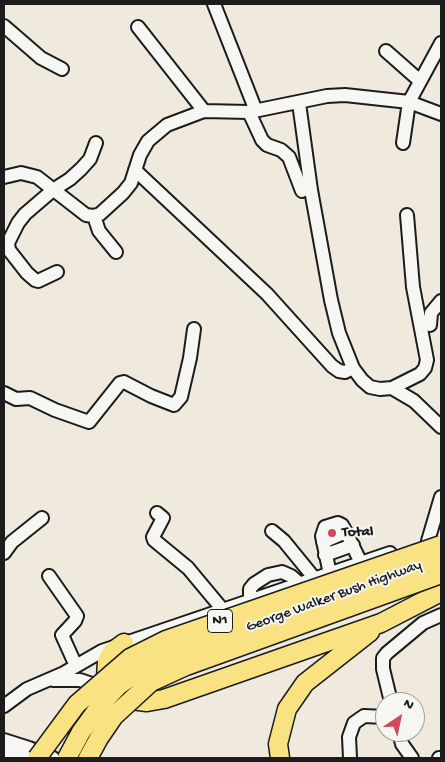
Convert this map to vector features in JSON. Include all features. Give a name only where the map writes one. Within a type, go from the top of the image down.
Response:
[{"type":"highway","name":"N1","points":[[37,758],[77,704],[130,658],[166,640],[435,543]]},
{"type":"highway","name":"George Walker Bush Highway","points":[[67,758],[81,732],[102,703],[118,686],[144,667],[179,652],[441,559]]},
{"type":"highway","name":"George Walker Bush Highway","points":[[88,758],[114,716],[151,682],[186,666],[441,574]]},
{"type":"highway","points":[[124,643],[112,652],[106,661],[106,679],[109,690],[123,699],[147,702],[164,700],[381,623],[441,592]]},
{"type":"highway","points":[[280,758],[278,744],[287,709],[305,683],[381,623]]},
{"type":"street","points":[[214,4],[262,140],[267,145],[285,152],[289,157],[302,191]]},
{"type":"street","points":[[4,26],[41,58],[62,70]]},
{"type":"street","points":[[138,27],[204,111]]},
{"type":"street","points":[[403,143],[408,102],[441,43]]},
{"type":"street","points":[[386,51],[420,81]]},
{"type":"street","points":[[4,177],[21,173],[37,177],[86,215],[94,216],[100,214],[131,183],[140,154],[148,142],[168,125],[204,111],[252,112],[328,96],[345,95],[408,102],[441,114]]},
{"type":"street","points":[[299,102],[311,190],[331,300],[339,333],[354,368],[362,380],[370,387],[380,389],[392,388],[420,374],[425,368],[427,360],[431,313],[441,301]]},
{"type":"street","points":[[57,272],[38,281],[35,280],[9,250],[8,243],[18,223],[26,214],[53,190],[70,179],[90,159],[96,143]]},
{"type":"street","points":[[135,170],[268,294],[332,366],[339,371],[345,372],[354,368]]},
{"type":"street","points":[[407,215],[413,287],[431,324]]},
{"type":"street","points":[[94,216],[100,231],[116,252]]},
{"type":"street","points":[[4,393],[16,399],[30,398],[55,410],[89,422],[120,383],[124,382],[174,405],[181,397],[190,358],[194,329]]},
{"type":"street","points":[[392,388],[414,401],[441,427]]},
{"type":"street","points":[[435,543],[441,496]]},
{"type":"street","points":[[157,513],[163,518],[153,537],[154,540],[188,568],[223,610]]},
{"type":"street","points":[[4,553],[12,542],[42,518]]},
{"type":"street","points":[[272,530],[284,541],[315,579]]},
{"type":"street","points":[[330,574],[322,542],[346,532],[361,563]]},
{"type":"street","name":"George Walker Bush Highway","points":[[4,706],[21,693],[102,651],[361,563],[435,543],[441,536]]},
{"type":"street","points":[[325,555],[352,545]]},
{"type":"street","points":[[250,601],[250,589],[268,575],[282,572],[291,576],[300,584]]},
{"type":"street","points":[[49,576],[77,616],[75,621],[62,634],[76,666]]},
{"type":"street","points":[[389,692],[383,669],[383,658],[423,623],[441,615]]},
{"type":"street","points":[[48,680],[80,680],[109,690]]},
{"type":"street","points":[[350,758],[349,737],[354,723],[364,716],[375,717]]},
{"type":"street","points":[[7,739],[53,758]]},
{"type":"street","points":[[402,742],[412,758]]},
{"type":"street","points":[[4,752],[28,758]]},
{"type":"place","name":"Total","points":[[332,533]]}]
